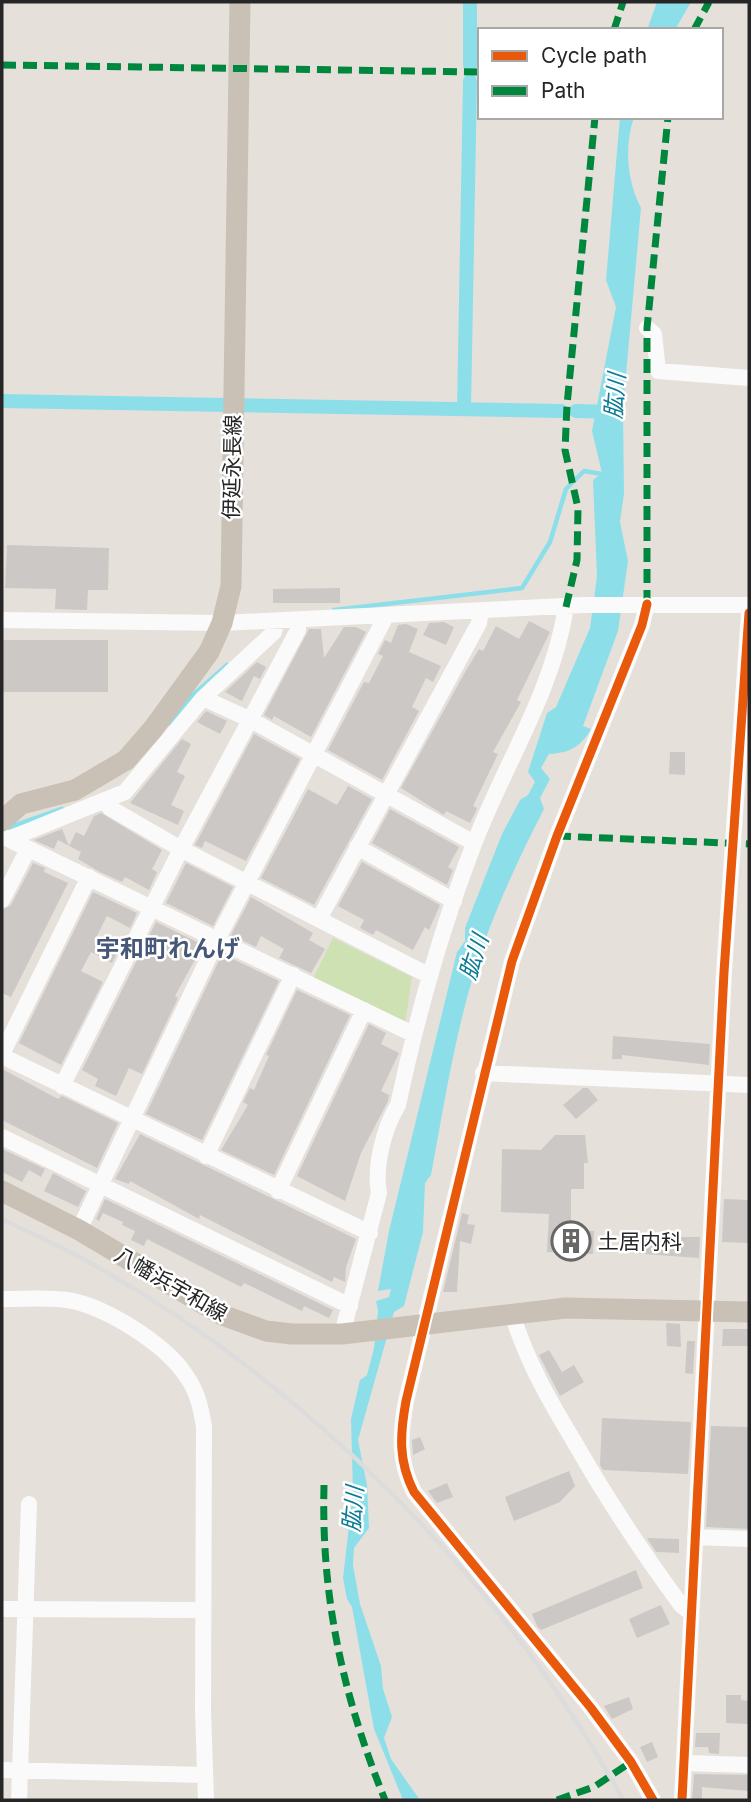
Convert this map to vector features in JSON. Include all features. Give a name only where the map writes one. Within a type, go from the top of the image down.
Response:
[{"type":"main road","name":"伊延永長線","points":[[4,826],[21,804],[75,790],[126,760],[153,729],[202,663],[222,623],[231,586],[240,2]]},
{"type":"main road","name":"八幡浜宇和線","points":[[2,1191],[79,1230],[222,1315],[251,1326],[292,1335],[348,1333],[421,1324]]},
{"type":"main road","points":[[421,1324],[512,1312],[617,1307],[749,1312]]},
{"type":"street","points":[[647,328],[654,334],[658,371],[749,378]]},
{"type":"street","points":[[643,603],[642,625],[557,836],[512,961],[421,1324],[401,1428],[401,1459],[414,1492],[591,1708],[631,1762],[653,1800]]},
{"type":"street","points":[[2,620],[276,622],[583,605],[749,605]]},
{"type":"street","points":[[348,1333],[350,1306],[379,1193],[376,1179],[390,1118],[398,1105],[428,975],[474,843],[545,687],[566,607]]},
{"type":"street","points":[[319,919],[479,623],[481,611]]},
{"type":"street","points":[[682,1800],[706,1309],[749,613]]},
{"type":"street","points":[[79,1230],[218,938],[386,615]]},
{"type":"street","points":[[62,1086],[154,908],[181,849],[298,630],[298,620]]},
{"type":"street","points":[[4,826],[105,800],[132,787],[202,698],[274,632],[276,622]]},
{"type":"street","points":[[202,698],[251,720],[474,843]]},
{"type":"street","points":[[105,800],[110,808],[181,849],[247,880],[428,975]]},
{"type":"street","points":[[4,826],[28,849],[413,1034]]},
{"type":"street","points":[[357,847],[454,901]]},
{"type":"street","points":[[2,901],[28,849]]},
{"type":"street","points":[[89,877],[2,1055],[278,1191],[370,1233]]},
{"type":"street","points":[[206,1156],[293,975]]},
{"type":"street","points":[[278,1191],[365,1010]]},
{"type":"street","points":[[483,1073],[749,1086]]},
{"type":"street","points":[[2,1137],[350,1306]]},
{"type":"street","points":[[2,1299],[65,1300],[111,1315],[167,1354],[187,1376],[200,1400],[204,1427],[206,1800]]},
{"type":"street","points":[[512,1312],[526,1357],[626,1531],[681,1605],[691,1613]]},
{"type":"street","points":[[19,1800],[29,1504]]},
{"type":"street","points":[[695,1537],[749,1539]]},
{"type":"street","points":[[2,1609],[204,1610]]},
{"type":"street","points":[[685,1763],[749,1765]]},
{"type":"street","points":[[2,1770],[205,1775]]},
{"type":"green space","points":[[333,938],[412,977],[405,1024],[313,979]]},
{"type":"water","points":[[657,2],[691,2],[676,28],[648,28]]},
{"type":"water","name":"肱川","points":[[620,119],[633,119],[628,164],[641,208],[623,408],[624,494],[620,522],[628,561],[618,631],[583,726],[591,729],[574,748],[549,754],[541,768],[550,779],[540,798],[544,809],[493,919],[477,964],[454,1054],[431,1175],[425,1183],[423,1232],[404,1306],[394,1312],[358,1440],[367,1485],[369,1528],[354,1548],[353,1565],[360,1604],[381,1666],[383,1689],[392,1717],[384,1738],[391,1759],[420,1800],[403,1800],[374,1729],[352,1607],[347,1599],[343,1578],[353,1492],[351,1419],[360,1380],[367,1375],[374,1348],[378,1311],[376,1301],[389,1297],[391,1289],[378,1291],[389,1231],[457,952],[465,941],[465,928],[502,834],[520,800],[528,795],[535,782],[528,772],[547,713],[556,707],[590,628],[597,576],[593,480],[602,473],[592,431],[616,307],[606,280]]},
{"type":"building","points":[[7,545],[109,548],[108,590],[88,590],[87,610],[55,609],[56,589],[5,588]]},
{"type":"building","points":[[340,588],[340,603],[273,603],[273,589]]},
{"type":"building","points":[[529,621],[550,632],[517,700],[521,702],[493,752],[498,754],[473,806],[477,808],[475,813],[470,823],[446,811],[444,815],[401,788],[464,674],[479,649],[483,651],[496,626],[519,639]]},
{"type":"building","points":[[444,622],[454,627],[446,645],[423,635],[429,623]]},
{"type":"building","points":[[406,624],[418,629],[409,652],[441,666],[433,682],[426,678],[412,707],[419,711],[382,780],[328,750],[364,682],[369,683],[383,656],[378,654],[385,640],[391,643],[398,625]]},
{"type":"building","points":[[344,627],[356,627],[366,632],[311,737],[274,716],[272,720],[264,715],[309,629],[321,629],[324,658]]},
{"type":"building","points":[[3,640],[108,640],[108,692],[3,692]]},
{"type":"building","points":[[257,662],[266,667],[260,679],[254,676],[242,701],[225,692]]},
{"type":"building","points":[[206,711],[227,721],[220,734],[197,722]]},
{"type":"building","points":[[254,734],[300,759],[246,861],[205,841],[202,848],[195,845]]},
{"type":"building","points":[[182,739],[191,744],[177,772],[185,776],[171,805],[184,811],[178,825],[130,803]]},
{"type":"building","points":[[670,752],[685,752],[685,775],[669,774]]},
{"type":"building","points":[[348,786],[372,799],[314,905],[261,878],[308,789],[337,805]]},
{"type":"building","points":[[390,809],[459,847],[448,867],[453,870],[447,885],[372,843]]},
{"type":"building","points":[[101,813],[162,850],[152,869],[157,872],[149,890],[125,877],[122,882],[100,872],[78,859],[81,852],[69,846],[76,832],[84,836],[94,816]]},
{"type":"building","points":[[62,829],[69,846],[58,840],[54,849],[34,840]]},
{"type":"building","points":[[362,862],[440,905],[429,930],[425,927],[413,950],[376,930],[373,935],[360,928],[364,920],[338,906]]},
{"type":"building","points":[[33,863],[45,868],[44,872],[68,883],[11,997],[2,993],[2,910],[11,905]]},
{"type":"building","points":[[186,863],[233,887],[213,926],[166,903]]},
{"type":"building","points":[[93,892],[137,913],[130,928],[107,916],[96,938],[119,949],[112,963],[91,952],[81,971],[103,982],[61,1065],[19,1043]]},
{"type":"building","points":[[251,897],[313,933],[309,940],[325,949],[311,973],[279,958],[284,949],[261,936],[256,947],[231,935]]},
{"type":"building","points":[[156,922],[203,945],[175,996],[178,998],[142,1074],[129,1068],[116,1096],[95,1086],[98,1079],[82,1070]]},
{"type":"building","points":[[222,954],[279,981],[202,1140],[146,1114]]},
{"type":"building","points":[[297,990],[350,1015],[274,1175],[221,1150],[248,1105],[243,1102],[250,1088],[254,1090],[269,1056],[266,1055]]},
{"type":"building","points":[[369,1024],[386,1033],[381,1044],[399,1053],[381,1091],[389,1095],[388,1101],[361,1153],[345,1201],[297,1176]]},
{"type":"building","points":[[613,1036],[710,1044],[709,1065],[622,1055],[622,1059],[612,1059]]},
{"type":"building","points":[[2,1069],[58,1099],[62,1096],[118,1123],[97,1168],[2,1120]]},
{"type":"building","points":[[583,1088],[588,1088],[598,1100],[576,1119],[563,1105]]},
{"type":"building","points":[[140,1134],[356,1239],[346,1267],[345,1282],[334,1277],[332,1282],[200,1215],[199,1219],[130,1181],[129,1184],[115,1179]]},
{"type":"building","points":[[555,1135],[585,1135],[588,1163],[584,1163],[584,1189],[571,1189],[571,1230],[594,1231],[593,1254],[547,1252],[549,1214],[501,1212],[502,1149],[541,1150]]},
{"type":"building","points":[[2,1149],[45,1169],[41,1177],[29,1170],[22,1182],[2,1172]]},
{"type":"building","points":[[53,1173],[86,1191],[78,1207],[44,1191]]},
{"type":"building","points":[[105,1199],[333,1310],[329,1318],[304,1306],[302,1311],[244,1283],[241,1287],[147,1239],[144,1246],[131,1240],[135,1231],[122,1225],[123,1222],[103,1213],[99,1221],[96,1219]]},
{"type":"building","points":[[724,1199],[749,1200],[749,1243],[722,1242]]},
{"type":"building","points":[[462,1213],[469,1215],[467,1224],[475,1225],[471,1244],[460,1241],[457,1292],[443,1292]]},
{"type":"building","points":[[631,1232],[659,1234],[659,1237],[700,1237],[699,1258],[630,1253]]},
{"type":"building","points":[[666,1323],[680,1324],[681,1347],[667,1346]]},
{"type":"building","points":[[723,1329],[749,1329],[749,1346],[722,1346]]},
{"type":"building","points":[[687,1341],[695,1341],[693,1374],[685,1373]]},
{"type":"building","points":[[549,1350],[562,1372],[574,1365],[584,1382],[560,1396],[539,1355]]},
{"type":"building","points":[[602,1418],[691,1422],[688,1474],[603,1470],[600,1465]]},
{"type":"building","points":[[711,1426],[749,1427],[749,1529],[706,1527]]},
{"type":"building","points":[[420,1437],[425,1449],[413,1455],[412,1440]]},
{"type":"building","points":[[569,1471],[575,1486],[560,1502],[514,1521],[505,1497]]},
{"type":"building","points":[[447,1483],[453,1497],[437,1503],[428,1491]]},
{"type":"building","points":[[647,1538],[679,1539],[679,1553],[656,1552]]},
{"type":"building","points":[[636,1570],[643,1588],[541,1630],[537,1626],[532,1614]]},
{"type":"building","points":[[661,1605],[670,1624],[637,1638],[629,1619]]},
{"type":"building","points":[[726,1695],[741,1695],[741,1700],[749,1701],[749,1724],[726,1723]]},
{"type":"building","points":[[629,1697],[633,1709],[612,1719],[604,1706]]},
{"type":"building","points":[[696,1733],[720,1733],[719,1754],[709,1753],[708,1747],[695,1747]]},
{"type":"building","points":[[652,1742],[658,1757],[647,1762],[640,1747]]},
{"type":"building","points":[[694,1774],[749,1775],[749,1791],[702,1787],[702,1800],[692,1800]]},
{"type":"waterway","points":[[470,2],[470,65]]},
{"type":"waterway","points":[[464,409],[470,81]]},
{"type":"waterway","points":[[2,401],[561,411]]},
{"type":"waterway","name":"肱川","points":[[576,411],[612,412]]},
{"type":"waterway","points":[[334,610],[522,588],[550,542],[566,489],[584,471],[602,474]]},
{"type":"waterway","points":[[171,724],[192,696],[227,665]]},
{"type":"waterway","points":[[7,828],[62,809]]},
{"type":"railway","points":[[2,1219],[81,1258],[172,1313],[249,1368],[324,1430],[394,1496],[460,1567],[521,1642],[575,1720],[623,1800]]},
{"type":"marked path","points":[[615,28],[623,2]]},
{"type":"marked path","points":[[695,28],[709,2]]},
{"type":"marked path","points":[[2,65],[478,72]]},
{"type":"marked path","points":[[566,607],[577,560],[578,508],[565,450],[567,405],[595,119]]},
{"type":"marked path","points":[[647,604],[647,328],[668,119]]},
{"type":"marked path","points":[[557,836],[749,844]]},
{"type":"marked path","points":[[324,1485],[326,1567],[338,1646],[357,1723],[385,1800]]},
{"type":"marked path","points":[[557,1800],[594,1787],[631,1762]]},
{"type":"cycle path","points":[[647,604],[642,625],[557,836],[512,961],[406,1401],[402,1436],[405,1469],[414,1492],[591,1708],[631,1762],[653,1800]]},
{"type":"cycle path","points":[[682,1800],[724,972],[749,613]]},
{"type":"place","name":"土居内科","points":[[571,1241]]},
{"type":"district","name":"宇和町れんげ","points":[[168,948]]}]
